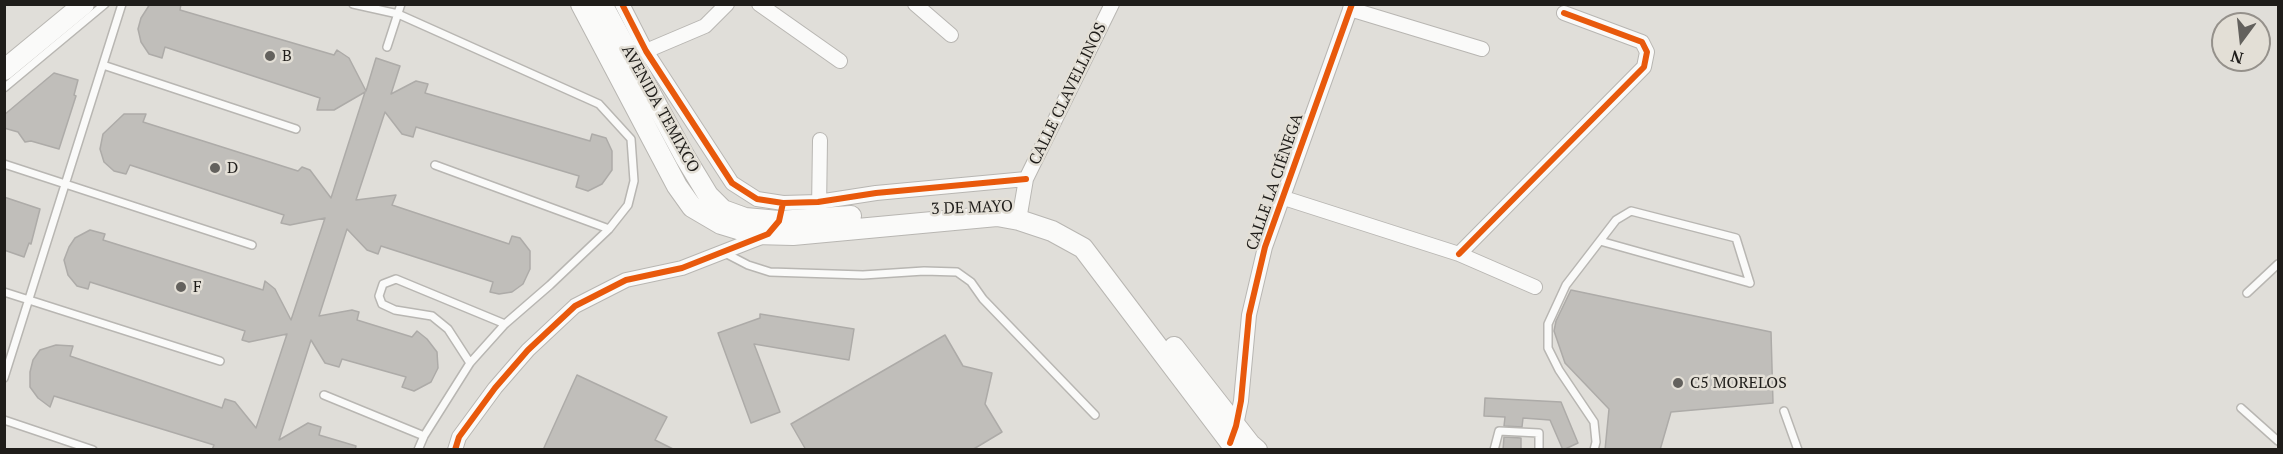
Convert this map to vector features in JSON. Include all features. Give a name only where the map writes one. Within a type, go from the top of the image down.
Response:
[{"type":"main road","points":[[4,70],[84,4]]},
{"type":"main road","points":[[581,4],[677,186],[692,207],[721,224],[754,234],[777,219],[793,235],[1020,213]]},
{"type":"main road","name":"AVENIDA TEMIXCO","points":[[602,4],[685,157],[708,195],[723,210]]},
{"type":"main road","name":"3 DE MAYO","points":[[723,210],[745,218],[777,219],[819,210],[973,206],[1047,215],[1079,232],[1107,257],[1234,440],[1257,450]]},
{"type":"street","points":[[455,450],[459,437],[495,388],[528,350],[575,306],[626,280],[682,268],[723,252],[777,219],[757,199],[732,183],[645,51],[622,4]]},
{"type":"street","points":[[645,51],[705,26],[727,4]]},
{"type":"street","points":[[759,4],[840,61]]},
{"type":"street","points":[[915,4],[951,35]]},
{"type":"street","name":"CALLE CLAVELLINOS","points":[[1020,213],[1026,179],[1112,4]]},
{"type":"street","points":[[1351,7],[1482,49]]},
{"type":"street","name":"CALLE LA CIÉNEGA","points":[[1234,440],[1242,401],[1249,315],[1265,247],[1351,7]]},
{"type":"street","points":[[1459,254],[1644,67],[1647,52],[1642,42],[1564,13]]},
{"type":"street","points":[[820,140],[819,210],[876,193],[1026,179]]},
{"type":"street","points":[[1284,198],[1459,254],[1535,287]]},
{"type":"lane","points":[[4,88],[105,4]]},
{"type":"lane","points":[[4,378],[122,4]]},
{"type":"lane","points":[[353,4],[398,14],[599,104],[631,139],[634,181],[628,205],[609,229],[505,324],[470,363],[423,436],[418,450]]},
{"type":"lane","points":[[387,47],[401,4]]},
{"type":"lane","points":[[103,65],[296,129]]},
{"type":"lane","points":[[4,164],[252,245]]},
{"type":"lane","points":[[435,165],[609,229]]},
{"type":"lane","points":[[1594,450],[1596,442],[1594,422],[1548,348],[1548,324],[1566,285],[1616,220],[1631,211],[1736,238],[1750,283],[1600,241]]},
{"type":"lane","points":[[723,252],[748,265],[770,272],[863,275],[924,271],[957,272],[971,282],[984,299],[1095,415]]},
{"type":"lane","points":[[2247,293],[2278,264]]},
{"type":"lane","points":[[470,363],[448,329],[432,316],[394,310],[382,304],[380,296],[383,284],[396,279],[505,324]]},
{"type":"lane","points":[[4,292],[220,361]]},
{"type":"lane","points":[[324,395],[423,436]]},
{"type":"lane","points":[[2241,408],[2278,441]]},
{"type":"lane","points":[[1784,411],[1798,450]]},
{"type":"lane","points":[[4,420],[93,450]]},
{"type":"lane","points":[[1494,450],[1498,431],[1539,433],[1539,450]]},
{"type":"building","points":[[150,4],[181,4],[180,10],[334,55],[337,50],[349,58],[366,91],[376,58],[400,66],[391,94],[416,81],[428,84],[425,93],[590,141],[592,134],[606,138],[612,151],[612,170],[602,184],[588,191],[576,187],[579,176],[416,127],[413,137],[402,134],[385,112],[356,200],[396,195],[392,205],[509,244],[512,236],[520,238],[530,251],[530,269],[523,284],[512,292],[499,294],[490,292],[493,282],[381,246],[378,254],[367,250],[347,229],[319,316],[352,310],[359,312],[357,320],[412,337],[417,331],[437,352],[438,368],[431,382],[414,391],[402,387],[406,377],[342,359],[339,367],[325,363],[311,340],[279,440],[308,423],[321,427],[319,435],[356,446],[355,450],[212,450],[214,445],[54,396],[50,407],[38,398],[30,387],[33,360],[40,350],[56,345],[73,346],[70,356],[222,408],[225,399],[235,402],[256,428],[287,334],[249,342],[242,340],[245,331],[90,282],[88,289],[77,286],[68,275],[64,260],[75,238],[90,230],[105,234],[103,240],[263,290],[265,281],[275,289],[291,320],[325,218],[290,225],[281,223],[284,215],[130,165],[126,174],[114,171],[104,162],[100,149],[103,134],[124,114],[146,114],[143,122],[298,171],[302,167],[310,170],[331,198],[365,92],[334,110],[317,110],[320,98],[165,47],[162,58],[149,54],[141,42],[138,29],[141,18]]},
{"type":"building","points":[[54,73],[78,80],[74,95],[76,96],[59,149],[31,141],[25,142],[18,132],[4,128],[4,115]]},
{"type":"building","points":[[4,197],[40,209],[31,244],[29,243],[24,257],[4,250]]},
{"type":"building","name":"C5 MORELOS","points":[[1571,290],[1771,332],[1773,403],[1671,412],[1660,450],[1605,450],[1609,409],[1565,363],[1554,331],[1556,321]]},
{"type":"building","points":[[760,314],[854,329],[849,360],[754,344],[780,412],[751,423],[718,333],[760,318]]},
{"type":"building","points":[[945,335],[963,366],[992,373],[985,404],[1002,432],[972,450],[806,450],[791,424]]},
{"type":"building","points":[[577,375],[667,417],[655,440],[675,450],[543,450]]},
{"type":"building","points":[[1485,398],[1561,402],[1578,443],[1563,450],[1550,420],[1523,418],[1522,427],[1504,426],[1505,417],[1484,416]]},
{"type":"building","points":[[1504,437],[1521,438],[1521,450],[1503,450]]},
{"type":"cycle path","points":[[622,4],[646,51],[732,183],[757,199],[783,203],[818,202],[876,193],[1026,179]]},
{"type":"cycle path","points":[[1230,443],[1241,401],[1249,315],[1265,247],[1352,4]]},
{"type":"cycle path","points":[[1459,254],[1644,67],[1647,52],[1642,42],[1564,13]]},
{"type":"cycle path","points":[[455,450],[459,437],[495,388],[528,350],[575,306],[626,280],[682,268],[768,234],[779,221],[783,203]]},
{"type":"place","name":"B","points":[[270,56]]},
{"type":"place","name":"D","points":[[215,168]]},
{"type":"place","name":"F","points":[[181,287]]},
{"type":"place","name":"C5 MORELOS","points":[[1678,383]]}]
